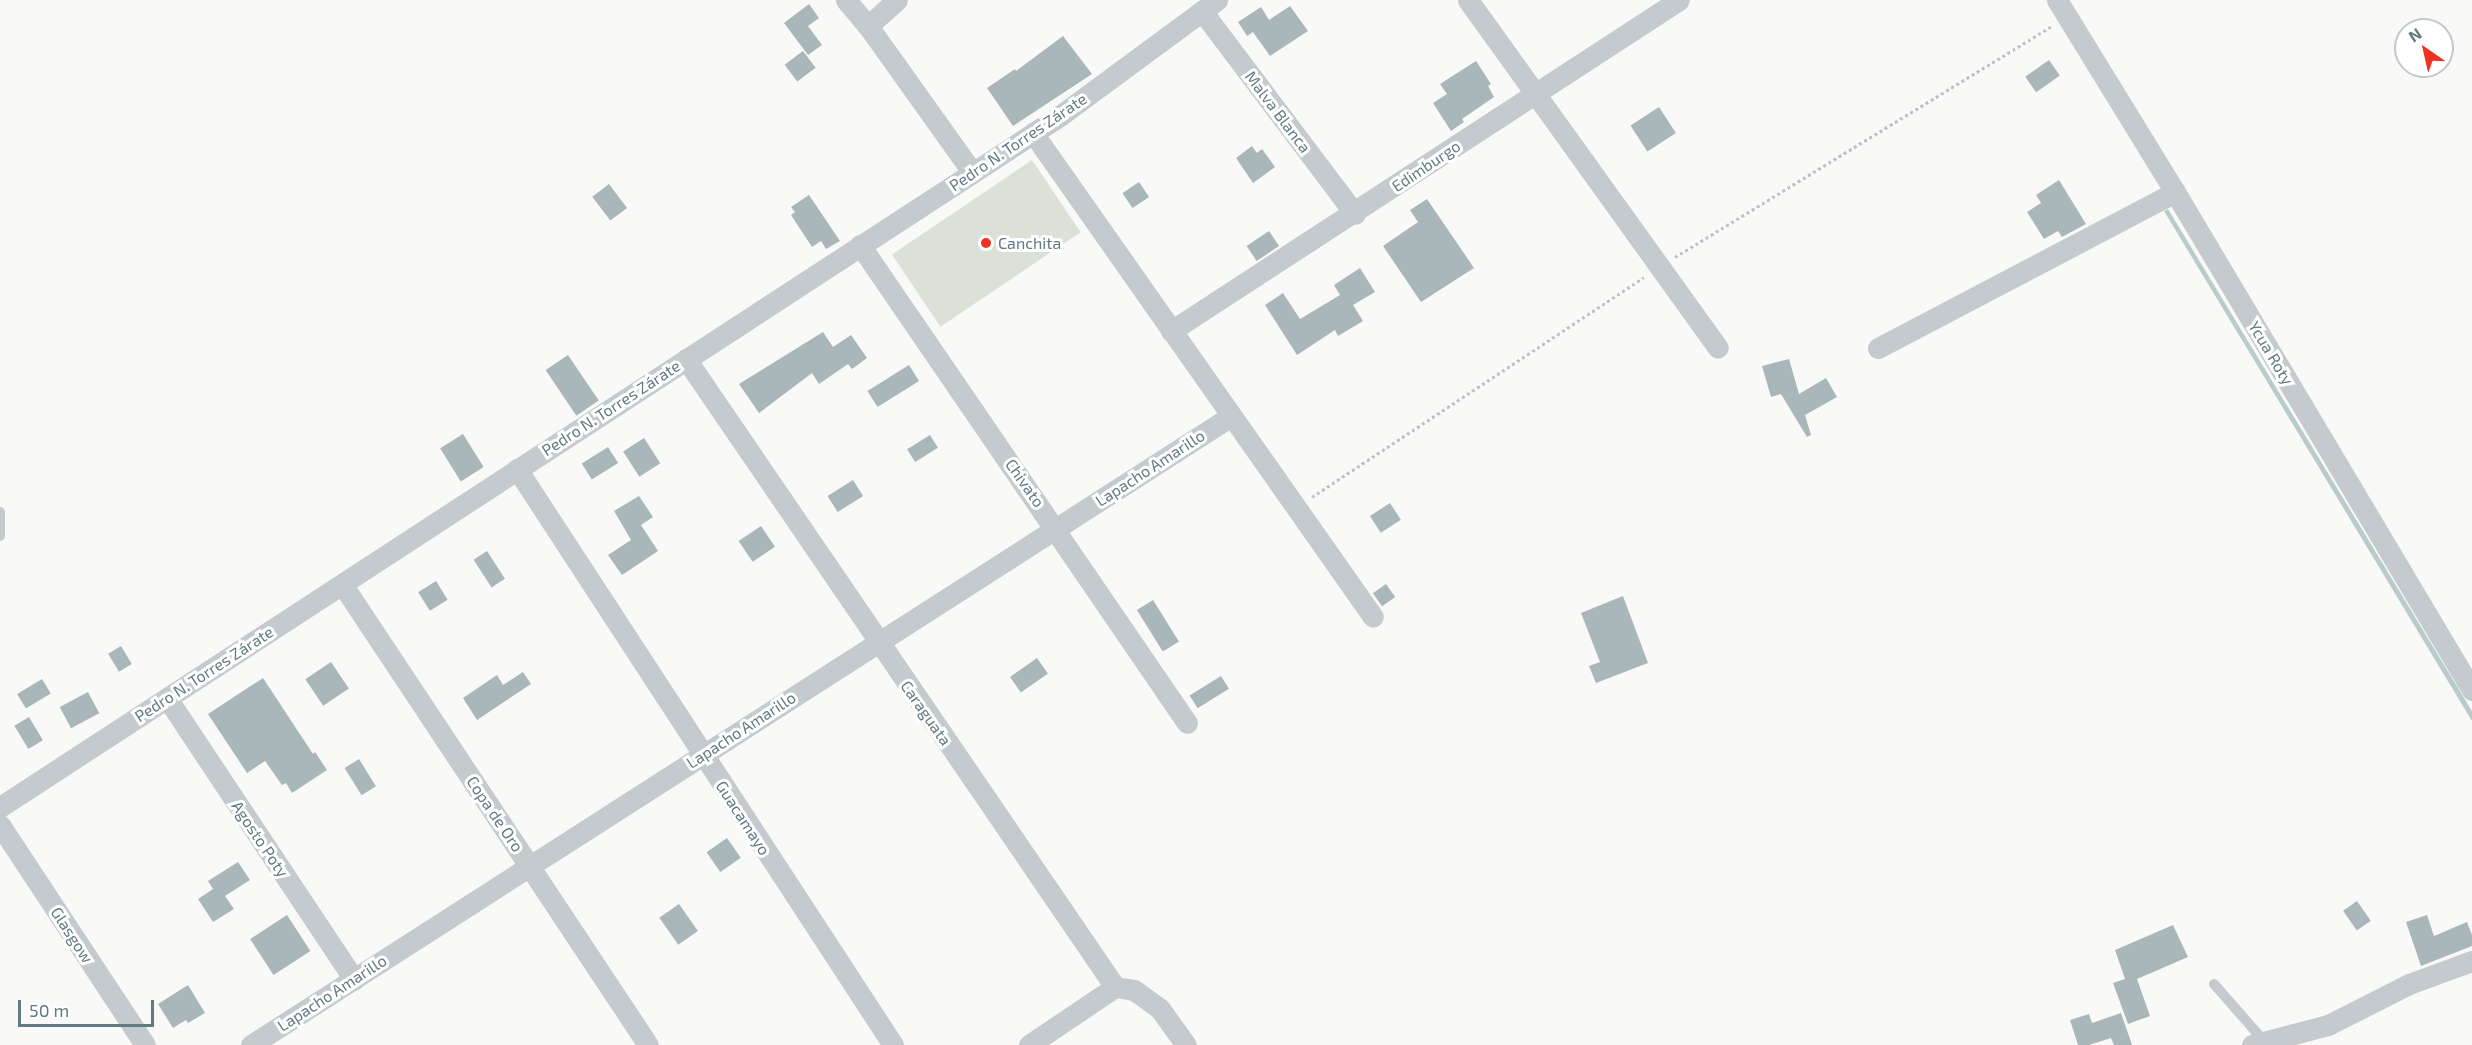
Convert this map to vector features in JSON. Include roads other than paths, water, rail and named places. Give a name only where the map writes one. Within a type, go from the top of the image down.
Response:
[{"type":"street","points":[[846,0],[868,26],[972,172]]},
{"type":"street","points":[[868,26],[897,0]]},
{"type":"street","points":[[1468,0],[1719,348]]},
{"type":"street","name":"Edimburgo","points":[[1172,331],[1355,214],[1679,0]]},
{"type":"street","name":"Pedro N. Torres Zárate","points":[[0,807],[1033,133],[1209,5]]},
{"type":"street","name":"Malva Blanca","points":[[1209,5],[1355,214]]},
{"type":"street","name":"Ycua Roty","points":[[2065,6],[2472,690]]},
{"type":"street","points":[[1033,133],[1372,617]]},
{"type":"street","points":[[1878,348],[2175,192]]},
{"type":"street","name":"Chivato","points":[[860,245],[1056,528],[1187,723]]},
{"type":"street","name":"Caraguata","points":[[686,359],[878,643],[1116,987]]},
{"type":"street","name":"Lapacho Amarillo","points":[[251,1045],[1232,416]]},
{"type":"street","name":"Guacamayo","points":[[517,470],[893,1045]]},
{"type":"street","name":"Copa de Oro","points":[[342,584],[648,1045]]},
{"type":"street","name":"Agosto Poty","points":[[167,698],[354,979]]},
{"type":"street","name":"Glasgow","points":[[0,825],[145,1045]]},
{"type":"street","points":[[2258,1043],[2328,1025],[2409,984],[2472,961]]},
{"type":"street","points":[[1029,1045],[1116,987],[1134,990],[1160,1009],[1186,1045]]},
{"type":"lane","points":[[0,512],[0,536]]},
{"type":"lane","points":[[2214,984],[2258,1043]]},
{"type":"place","name":"Canchita","points":[[986,243]]}]
